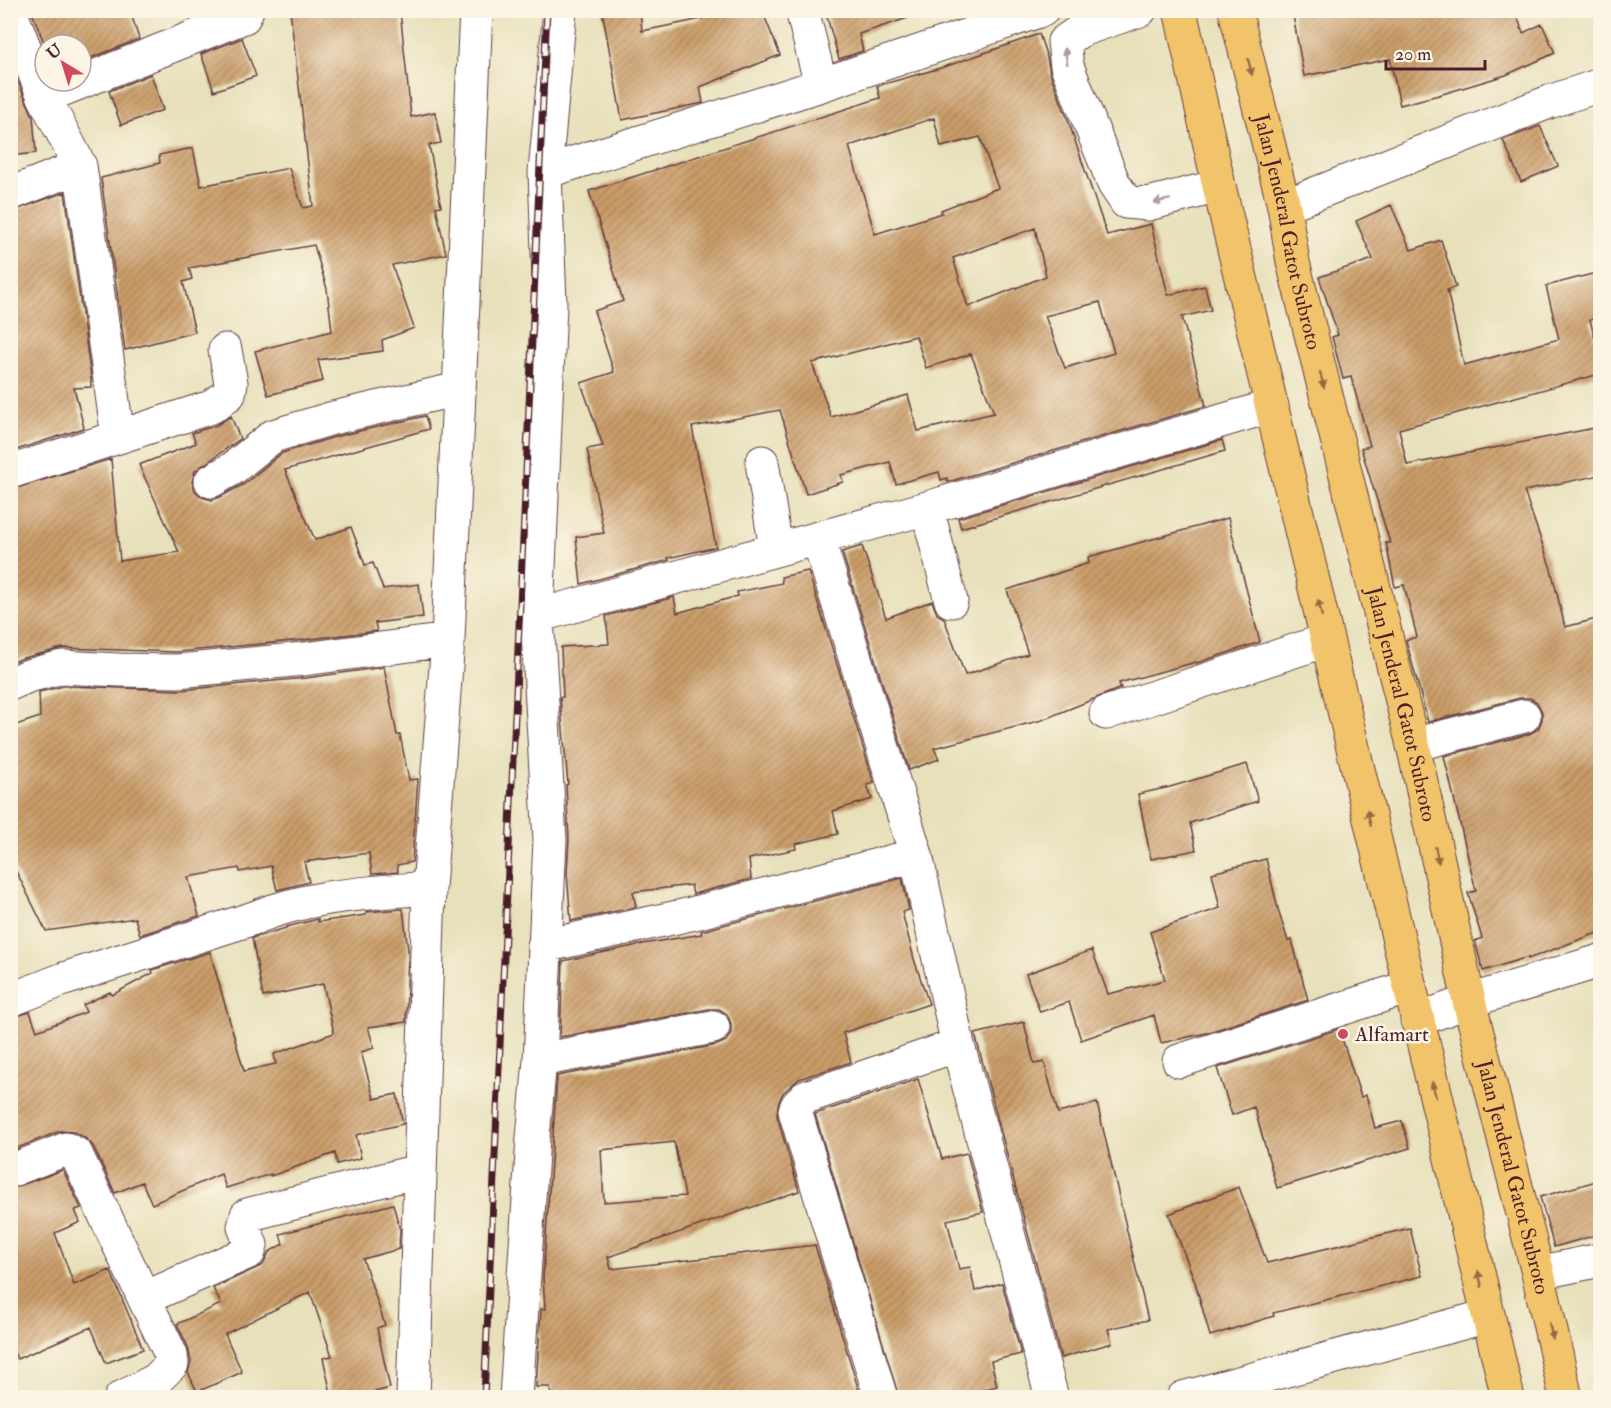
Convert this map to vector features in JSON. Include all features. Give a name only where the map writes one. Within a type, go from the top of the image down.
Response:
[{"type":"main road","points":[[1180,10],[1219,186],[1508,1398]]},
{"type":"main road","name":"Jalan Jenderal Gatot Subroto","points":[[1236,10],[1284,206],[1293,262],[1413,745],[1469,1001],[1538,1273],[1566,1398]]},
{"type":"street","points":[[44,97],[244,17],[248,10]]},
{"type":"street","points":[[412,1398],[429,888],[448,640],[476,10]]},
{"type":"street","points":[[516,1398],[540,1060],[550,840],[537,616],[550,304],[544,172],[560,10]]},
{"type":"street","points":[[802,10],[820,85]]},
{"type":"street","points":[[544,172],[820,85],[1042,10]]},
{"type":"street","points":[[1140,10],[1081,30],[1064,42],[1067,66],[1114,183],[1126,202],[1148,204],[1219,186]]},
{"type":"street","points":[[10,11],[44,97],[80,166],[118,437]]},
{"type":"street","points":[[1284,206],[1549,102],[1600,85]]},
{"type":"street","points":[[10,194],[80,166]]},
{"type":"street","points":[[10,472],[210,406],[229,394],[231,383],[225,350]]},
{"type":"street","points":[[211,481],[232,469],[273,436],[333,418],[458,389]]},
{"type":"street","points":[[537,616],[927,508],[1272,406]]},
{"type":"street","points":[[762,462],[776,549]]},
{"type":"street","points":[[927,508],[951,601]]},
{"type":"street","points":[[818,537],[916,855],[958,1045],[1052,1398]]},
{"type":"street","points":[[10,684],[28,676],[62,667],[178,671],[304,659],[448,640]]},
{"type":"street","points":[[1106,713],[1327,640]]},
{"type":"street","points":[[1413,745],[1524,716]]},
{"type":"street","points":[[544,946],[691,914],[916,855]]},
{"type":"street","points":[[10,1000],[64,979],[254,918],[280,907],[357,894],[429,888]]},
{"type":"street","points":[[1417,1020],[1469,1001],[1600,961]]},
{"type":"street","points":[[1179,1061],[1409,987]]},
{"type":"street","points":[[540,1060],[713,1027]]},
{"type":"street","points":[[881,1398],[795,1111],[806,1097],[958,1045]]},
{"type":"street","points":[[10,1171],[66,1149],[76,1154],[171,1354],[172,1364],[160,1389],[121,1398]]},
{"type":"street","points":[[145,1298],[249,1252],[252,1245],[244,1227],[247,1215],[418,1171]]},
{"type":"street","points":[[1538,1273],[1600,1260]]},
{"type":"street","points":[[1183,1398],[1488,1316]]},
{"type":"building","points":[[31,10],[130,10],[139,39],[93,57],[93,33],[40,33]]},
{"type":"building","points":[[290,10],[400,10],[411,117],[435,112],[441,143],[429,145],[441,206],[436,207],[446,254],[392,265],[414,328],[382,340],[383,351],[318,360],[323,381],[268,395],[255,351],[332,331],[327,289],[314,245],[189,268],[192,279],[183,282],[195,332],[125,350],[101,178],[160,163],[159,155],[193,148],[201,186],[289,168],[303,208],[313,206]]},
{"type":"building","points":[[602,10],[640,10],[642,31],[702,19],[699,10],[762,10],[780,55],[700,87],[703,103],[622,120]]},
{"type":"building","points":[[825,10],[913,10],[914,16],[859,34],[863,51],[839,59]]},
{"type":"building","points":[[1292,10],[1515,10],[1523,33],[1542,24],[1555,53],[1506,75],[1400,105],[1390,59],[1304,76]]},
{"type":"building","points":[[1039,34],[1050,73],[1107,235],[1151,224],[1168,295],[1205,286],[1211,310],[1182,317],[1206,406],[948,482],[947,478],[941,480],[939,472],[896,484],[890,462],[841,475],[843,482],[806,494],[780,410],[692,427],[716,547],[668,558],[669,560],[581,584],[576,537],[604,533],[587,449],[603,446],[581,383],[614,372],[594,311],[623,301],[589,191],[880,98],[877,86],[944,67]],"holes":[[[934,118],[941,147],[980,137],[998,188],[941,210],[942,213],[875,234],[849,146]],[[1035,228],[1046,276],[968,307],[953,258]],[[1100,302],[1114,353],[1065,368],[1045,316]],[[916,336],[926,368],[971,354],[994,413],[918,431],[908,395],[831,417],[812,363]]]},
{"type":"building","points":[[242,38],[256,76],[214,91],[201,54]]},
{"type":"building","points":[[151,74],[163,110],[121,125],[109,91]]},
{"type":"building","points":[[10,80],[17,80],[33,116],[36,153],[10,156]]},
{"type":"building","points":[[1540,126],[1558,166],[1521,182],[1503,140]]},
{"type":"building","points":[[65,192],[91,378],[91,387],[74,388],[84,428],[10,452],[10,294],[18,293],[10,260],[10,212]]},
{"type":"building","points":[[1391,205],[1411,250],[1441,240],[1456,287],[1447,290],[1464,365],[1559,339],[1546,286],[1600,272],[1600,317],[1590,320],[1600,357],[1600,374],[1399,429],[1407,465],[1600,427],[1600,475],[1524,491],[1551,569],[1565,627],[1600,618],[1600,932],[1528,959],[1528,957],[1483,971],[1475,941],[1482,938],[1468,893],[1476,891],[1444,756],[1529,734],[1538,729],[1542,720],[1542,712],[1537,702],[1530,698],[1520,698],[1428,722],[1406,640],[1417,637],[1404,585],[1395,587],[1386,543],[1390,543],[1361,448],[1370,446],[1351,377],[1343,379],[1332,337],[1338,335],[1319,277],[1373,259],[1356,221]]},
{"type":"building","points":[[231,416],[240,439],[195,471],[192,482],[195,491],[202,497],[212,500],[244,484],[282,453],[338,436],[425,416],[429,429],[285,470],[315,540],[351,527],[365,565],[373,563],[383,589],[419,584],[423,617],[375,623],[377,631],[302,640],[177,652],[63,648],[10,663],[10,490],[111,459],[120,561],[179,552],[139,465],[196,443],[192,433],[217,425]]},
{"type":"building","points":[[1222,440],[1225,451],[961,528],[958,518]]},
{"type":"building","points":[[1228,518],[1260,642],[1197,663],[1119,683],[1121,688],[1042,720],[934,748],[939,759],[909,770],[842,552],[862,546],[886,618],[932,601],[937,614],[944,618],[965,675],[1028,654],[1007,590],[1089,563],[1088,557]]},
{"type":"building","points":[[808,571],[874,783],[867,785],[872,799],[833,811],[838,834],[795,844],[796,849],[749,859],[751,879],[693,894],[691,885],[633,892],[636,907],[571,921],[567,873],[569,839],[566,785],[568,784],[560,697],[563,697],[561,647],[609,644],[606,616],[674,597],[677,613],[738,596],[737,592],[782,583],[781,577]]},
{"type":"building","points":[[384,667],[397,735],[400,735],[409,780],[418,779],[412,862],[397,865],[398,872],[372,874],[369,853],[304,862],[309,882],[277,890],[271,866],[240,872],[239,868],[188,877],[199,916],[140,935],[135,918],[46,931],[10,859],[10,727],[40,717],[39,692],[64,686],[180,690],[306,678]]},
{"type":"building","points":[[1247,764],[1258,801],[1190,823],[1196,850],[1151,859],[1138,794]]},
{"type":"building","points":[[1266,859],[1279,913],[1288,941],[1292,940],[1308,1000],[1206,1033],[1161,1043],[1154,1015],[1081,1040],[1069,1002],[1040,1012],[1026,974],[1092,950],[1108,994],[1165,980],[1150,932],[1220,908],[1212,873]]},
{"type":"building","points":[[902,878],[909,910],[902,912],[929,1004],[843,1033],[851,1062],[799,1079],[783,1093],[778,1104],[777,1116],[799,1191],[608,1257],[611,1269],[815,1245],[861,1398],[551,1398],[550,1387],[536,1387],[541,1309],[545,1309],[543,1278],[557,1076],[717,1045],[726,1041],[731,1033],[731,1024],[727,1014],[719,1009],[709,1009],[560,1037],[563,961],[702,934],[701,931]],"holes":[[[674,1142],[685,1196],[604,1202],[601,1150]]]},
{"type":"building","points":[[403,909],[408,950],[406,1022],[368,1027],[374,1048],[361,1052],[374,1099],[397,1094],[403,1124],[356,1135],[361,1158],[337,1164],[335,1153],[271,1176],[271,1174],[226,1188],[221,1174],[152,1204],[142,1182],[115,1193],[93,1146],[84,1137],[74,1132],[60,1131],[10,1151],[10,1018],[30,1012],[37,1031],[86,1012],[83,1005],[110,992],[112,995],[153,973],[152,970],[210,952],[244,1071],[276,1064],[274,1054],[334,1033],[323,984],[263,997],[252,938],[318,919],[318,922],[366,915],[366,912]]},
{"type":"building","points":[[1024,1022],[1034,1064],[1044,1062],[1058,1113],[1097,1103],[1148,1320],[1108,1329],[1112,1343],[1061,1358],[975,1034]]},
{"type":"building","points":[[1339,1029],[1361,1097],[1366,1095],[1375,1128],[1402,1121],[1410,1148],[1277,1188],[1254,1107],[1232,1115],[1217,1068]]},
{"type":"building","points":[[918,1079],[942,1159],[967,1153],[983,1212],[947,1220],[959,1269],[970,1267],[975,1291],[1002,1283],[1021,1354],[991,1361],[997,1386],[951,1398],[899,1398],[815,1114]]},
{"type":"building","points":[[63,1170],[81,1208],[75,1210],[80,1222],[55,1233],[74,1285],[110,1270],[143,1349],[106,1363],[91,1327],[17,1359],[10,1344],[10,1189]]},
{"type":"building","points":[[1600,1180],[1600,1234],[1554,1247],[1540,1197]]},
{"type":"building","points":[[1239,1187],[1267,1263],[1410,1228],[1422,1276],[1273,1313],[1274,1316],[1210,1336],[1195,1282],[1169,1214]]},
{"type":"building","points":[[393,1204],[400,1230],[399,1249],[363,1259],[385,1325],[377,1328],[390,1388],[351,1398],[332,1398],[323,1358],[332,1356],[310,1292],[225,1334],[242,1372],[197,1392],[188,1372],[191,1362],[188,1347],[177,1324],[221,1304],[213,1288],[263,1265],[269,1252],[283,1244],[280,1234]]},
{"type":"railway","points":[[484,1398],[547,10]]},
{"type":"place","name":"Alfamart","points":[[1343,1034]]}]
